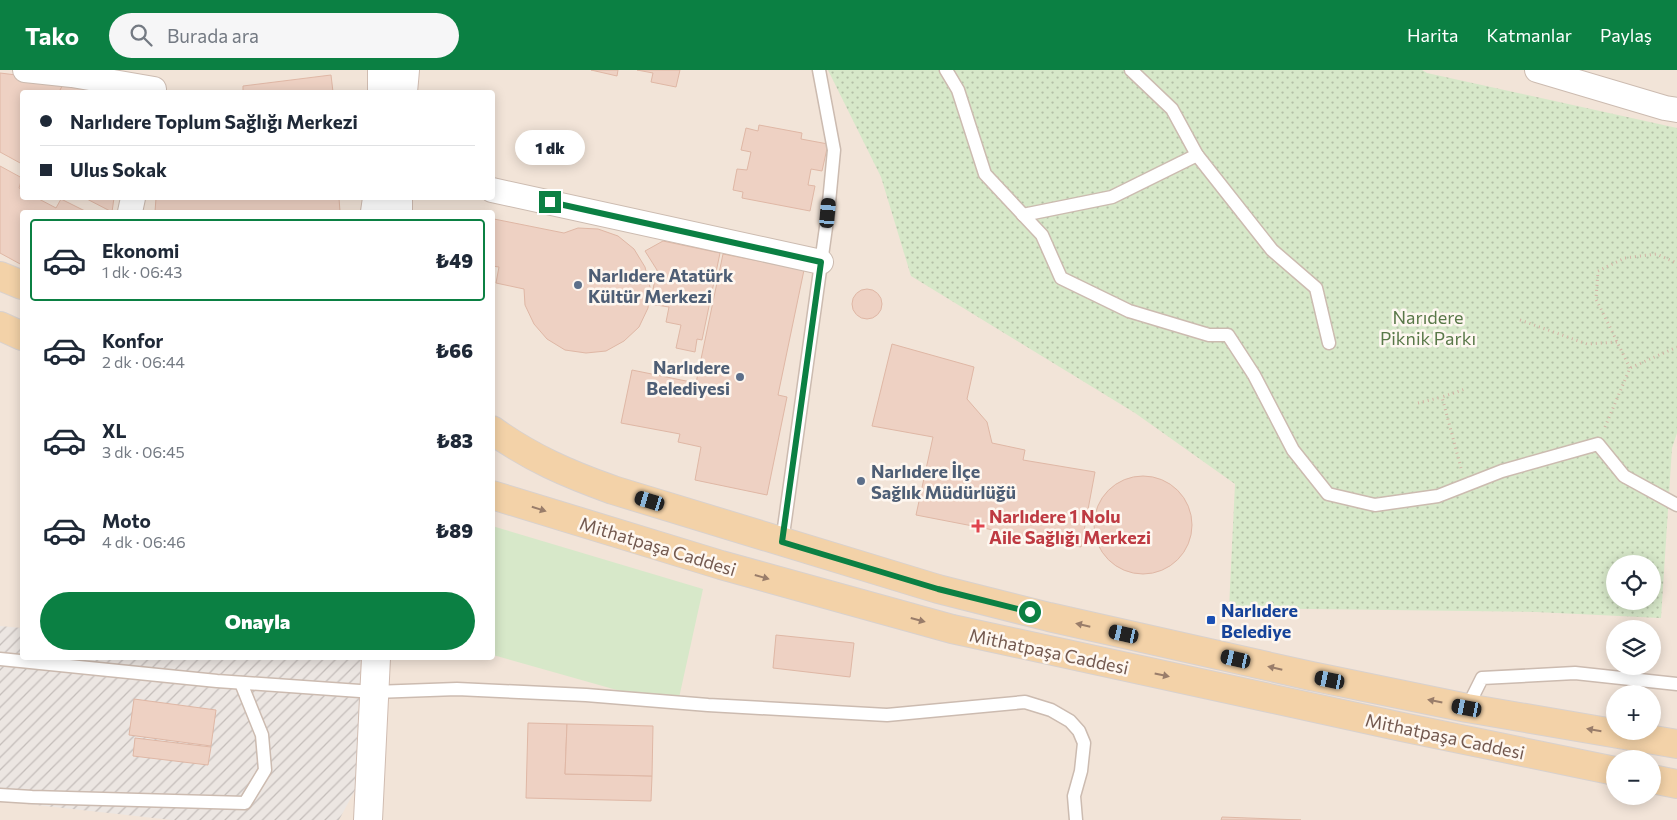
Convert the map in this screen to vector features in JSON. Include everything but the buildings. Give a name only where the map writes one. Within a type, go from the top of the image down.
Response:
[{"type":"main road","points":[[0,276],[20,284]]},
{"type":"main road","points":[[0,326],[20,335]]},
{"type":"main road","name":"Mithatpaşa Caddesi","points":[[495,432],[528,453],[567,473],[613,490],[938,589],[1049,617],[1311,676],[1467,708],[1677,744]]},
{"type":"main road","name":"Mithatpaşa Caddesi","points":[[495,496],[730,568],[952,629],[1402,727],[1606,769]]},
{"type":"main road","points":[[1661,781],[1677,784]]},
{"type":"street","points":[[25,70],[72,72],[154,84]]},
{"type":"street","points":[[382,70],[382,90]]},
{"type":"street","points":[[404,90],[405,70]]},
{"type":"street","points":[[1537,70],[1677,110]]},
{"type":"street","points":[[495,191],[821,262]]},
{"type":"street","points":[[368,820],[376,660]]},
{"type":"street","points":[[357,820],[370,768]]},
{"type":"lane","points":[[782,542],[828,213],[834,150],[819,70]]},
{"type":"lane","points":[[946,70],[958,90],[985,174],[1042,235],[1061,278],[1129,311],[1208,335],[1228,335],[1254,375],[1293,450],[1328,494],[1375,505],[1438,496],[1502,471],[1598,444],[1624,476],[1677,505]]},
{"type":"lane","points":[[1132,70],[1172,109],[1197,155],[1272,250],[1316,288],[1329,343]]},
{"type":"lane","points":[[1023,214],[1112,197],[1197,155]]},
{"type":"lane","points":[[0,659],[241,683],[374,692],[457,689],[487,690],[887,715],[1025,702],[1051,710],[1070,721],[1079,731],[1084,743],[1081,771],[1074,796],[1076,820]]},
{"type":"lane","points":[[1467,708],[1482,678],[1575,673],[1677,684]]},
{"type":"lane","points":[[0,795],[245,803],[265,770],[262,735],[241,683]]},
{"type":"path","points":[[1630,368],[1596,299],[1598,272],[1624,258],[1656,254],[1677,263]]},
{"type":"path","points":[[1520,320],[1587,344],[1617,342]]},
{"type":"path","points":[[1598,444],[1630,368],[1677,347]]},
{"type":"path","points":[[1418,403],[1465,389]]},
{"type":"path","points":[[1442,397],[1466,485]]},
{"type":"shaded area","points":[[0,70],[1677,70],[1677,820],[0,820]]},
{"type":"shaded area","points":[[0,626],[20,628],[20,660],[361,660],[355,790],[339,820],[172,820],[0,801]]},
{"type":"green space","name":"Narıdere Piknik Parkı","points":[[828,70],[1422,70],[1427,73],[1677,128],[1677,433],[1672,448],[1661,618],[1536,612],[1229,608],[1235,484],[1135,413],[911,276],[881,177]]},
{"type":"green space","points":[[495,527],[703,589],[677,707],[495,656]]},
{"type":"place","name":"Narlıdere Atatürk Kültür Merkezi","points":[[578,285]]},
{"type":"place","name":"Narlıdere Belediyesi","points":[[740,377]]},
{"type":"place","name":"Narlıdere İlçe Sağlık Müdürlüğü","points":[[861,481]]},
{"type":"place","name":"Narlıdere 1 Nolu Aile Sağlığı Merkezi","points":[[978,526]]},
{"type":"place","name":"Narlıdere Belediye","points":[[1211,620]]},
{"type":"route","points":[[550,202],[821,262],[782,542],[938,589],[1030,612]]}]
